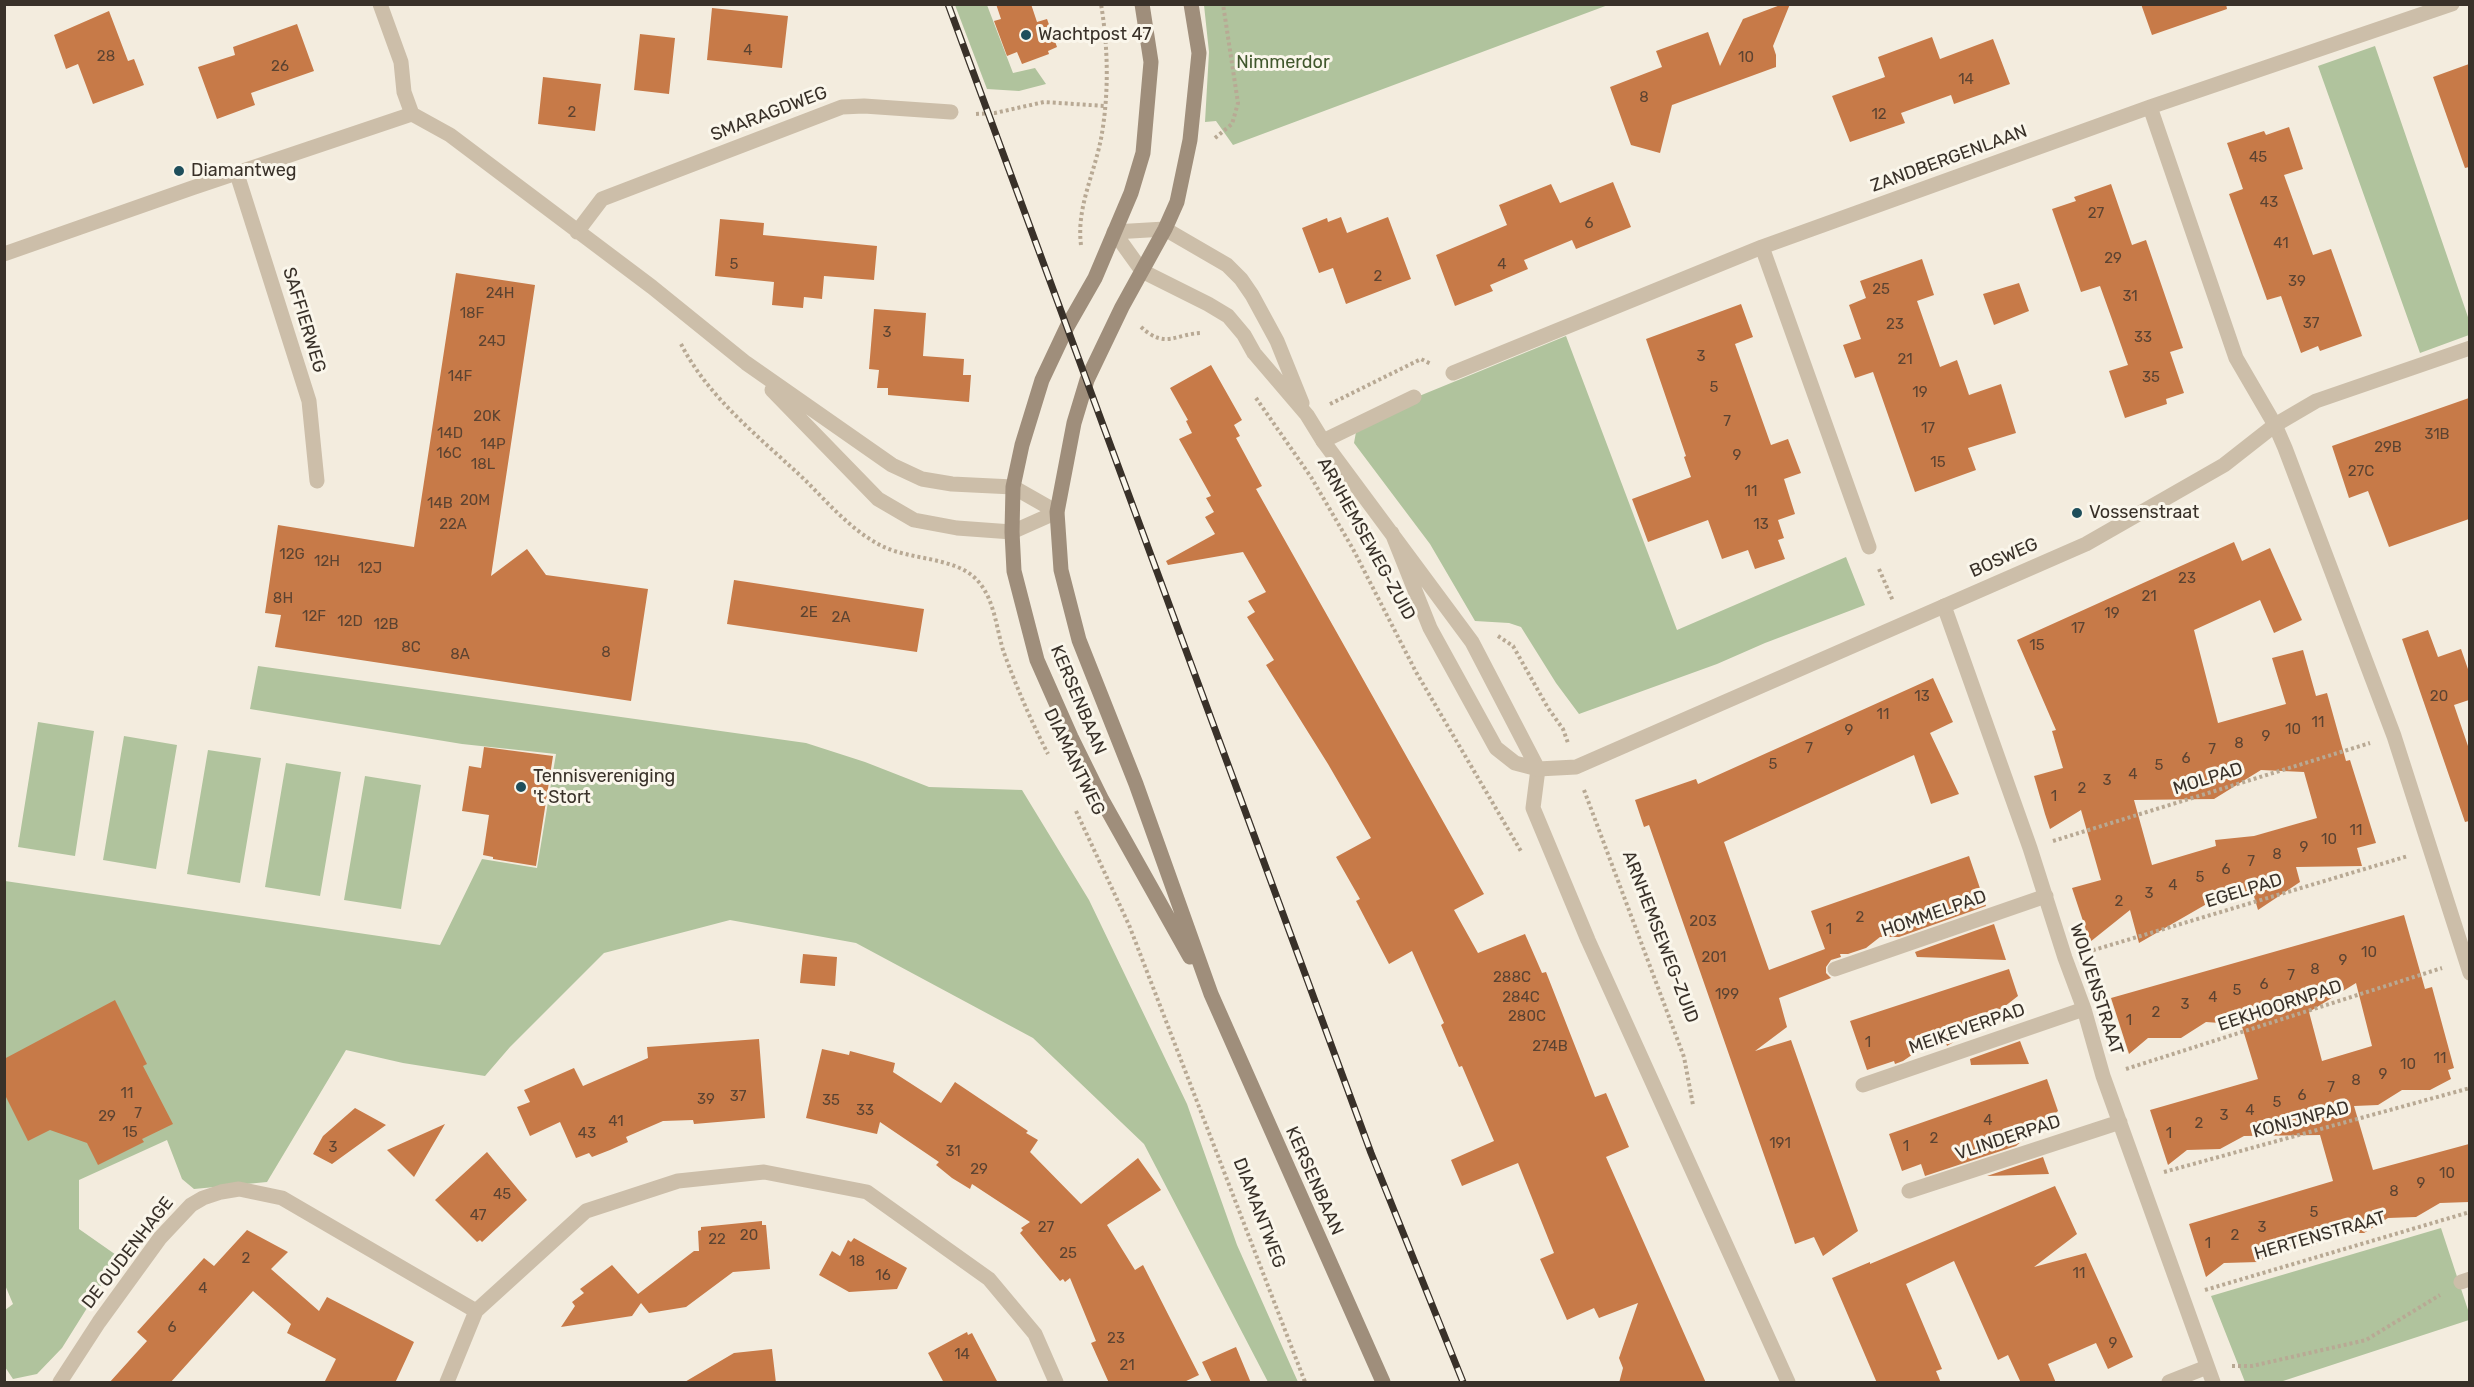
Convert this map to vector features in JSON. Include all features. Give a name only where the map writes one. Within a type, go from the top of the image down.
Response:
[{"type":"main road","points":[[1113,232],[1131,193],[1143,153],[1150,62],[1142,4]]},
{"type":"main road","points":[[1165,229],[1177,202],[1190,140],[1199,53],[1191,4]]},
{"type":"main road","name":"KERSENBAAN","points":[[1165,229],[1087,380],[1074,423],[1056,512],[1061,570],[1075,628],[1136,784],[1211,994],[1383,1383]]},
{"type":"main road","name":"KERSENBAAN","points":[[1113,232],[1095,278],[1067,327],[1042,380],[1022,445],[1013,487],[1011,532],[1014,571],[1037,660],[1071,737],[1102,800],[1211,994]]},
{"type":"street","points":[[380,4],[401,62],[404,92],[412,114],[450,135],[652,287],[746,363],[892,465],[922,479],[952,484],[1013,487],[1056,512]]},
{"type":"street","name":"ZANDBERGENLAAN","points":[[1453,373],[1762,247],[2150,107],[2452,4]]},
{"type":"street","name":"SMARAGDWEG","points":[[577,232],[602,199],[842,107],[864,106],[951,112]]},
{"type":"street","points":[[2150,107],[2236,358],[2275,426],[2394,736],[2468,967]]},
{"type":"street","points":[[4,254],[412,114]]},
{"type":"street","name":"SAFFIERWEG","points":[[237,174],[309,401],[317,481]]},
{"type":"street","points":[[1113,232],[1165,229]]},
{"type":"street","name":"ARNHEMSEWEG-ZUID","points":[[1165,229],[1227,265],[1241,279],[1277,341],[1307,415]]},
{"type":"street","name":"ARNHEMSEWEG-ZUID","points":[[1113,232],[1142,271],[1228,316],[1244,335],[1254,353],[1307,415],[1323,441],[1472,642],[1538,769]]},
{"type":"street","points":[[1762,247],[1869,547]]},
{"type":"street","name":"BOSWEG","points":[[1538,769],[1576,767],[2085,544],[2224,465],[2275,426],[2316,401],[2469,348]]},
{"type":"street","points":[[746,363],[878,499],[914,520],[957,528],[1011,532],[1056,512]]},
{"type":"street","points":[[1323,441],[1414,397]]},
{"type":"street","name":"ARNHEMSEWEG-ZUID","points":[[1392,533],[1430,628],[1496,748],[1515,763],[1538,769]]},
{"type":"street","name":"WOLVENSTRAAT","points":[[1944,606],[2030,848],[2084,1009],[2103,1076],[2213,1383]]},
{"type":"street","points":[[1538,769],[1533,808],[1588,940],[1788,1383]]},
{"type":"street","name":"HOMMELPAD","points":[[1835,969],[2046,897]]},
{"type":"street","name":"MEIKEVERPAD","points":[[1863,1085],[2084,1009]]},
{"type":"street","name":"VLINDERPAD","points":[[1910,1191],[2120,1122]]},
{"type":"street","points":[[447,1383],[476,1311],[586,1211],[678,1181],[764,1172],[867,1192],[990,1280],[1035,1334],[1056,1383]]},
{"type":"street","name":"DE OUDENHAGE","points":[[60,1383],[99,1322],[160,1238],[191,1205],[221,1192],[239,1189],[282,1198],[476,1311]]},
{"type":"street","points":[[2169,1383],[2207,1367]]},
{"type":"path","points":[[951,112],[995,113],[1044,102],[1105,106],[1107,78],[1101,4]]},
{"type":"path","points":[[1190,140],[1214,139],[1232,124],[1238,103],[1223,4]]},
{"type":"path","name":"DIAMANTWEG","points":[[678,339],[717,397],[854,527],[880,545],[895,552],[954,566],[976,579],[990,602],[1003,650],[1018,692],[1052,762]]},
{"type":"path","name":"ARNHEMSEWEG-ZUID","points":[[1277,429],[1311,477],[1353,549],[1416,672]]},
{"type":"path","points":[[1869,547],[1892,598]]},
{"type":"path","name":"ARNHEMSEWEG-ZUID","points":[[1563,729],[1684,1057],[1695,1116]]},
{"type":"path","name":"MOLPAD","points":[[2030,848],[2394,736]]},
{"type":"path","name":"DIAMANTWEG","points":[[1072,803],[1129,925],[1305,1383]]},
{"type":"path","name":"EGELPAD","points":[[2065,958],[2432,849]]},
{"type":"path","name":"EEKHOORNPAD","points":[[2103,1076],[2468,967]]},
{"type":"path","name":"KONIJNPAD","points":[[2140,1178],[2469,1088]]},
{"type":"path","name":"HERTENSTRAAT","points":[[2182,1296],[2469,1212]]},
{"type":"path","points":[[2207,1367],[2252,1366],[2366,1340],[2465,1281]]},
{"type":"green space","name":"Nimmerdor","points":[[1204,4],[1608,5],[1233,145],[1216,121],[1205,122],[1209,52]]},
{"type":"green space","points":[[955,5],[987,5],[1013,73],[1035,68],[1046,84],[1019,91],[987,89]]},
{"type":"green space","points":[[2375,46],[2469,320],[2469,335],[2420,353],[2318,66]]},
{"type":"green space","points":[[1566,336],[1677,630],[1846,557],[1865,605],[1717,664],[1579,714],[1556,683],[1521,627],[1509,623],[1475,621],[1430,544],[1354,443],[1358,421]]},
{"type":"green space","points":[[258,666],[806,743],[865,762],[929,787],[1022,790],[1089,900],[1187,1104],[1237,1245],[1298,1382],[1268,1382],[1144,1144],[1033,1038],[856,943],[730,920],[604,953],[510,1047],[485,1076],[403,1063],[346,1050],[267,1182],[194,1189],[182,1179],[167,1140],[79,1180],[79,1229],[119,1257],[62,1348],[37,1374],[13,1379],[5,1367],[5,1310],[13,1304],[5,1285],[5,881],[440,945],[482,859],[537,868],[556,754],[462,744],[250,709]]},
{"type":"green space","points":[[38,722],[94,731],[75,856],[18,847]]},
{"type":"green space","points":[[124,736],[177,745],[156,869],[103,860]]},
{"type":"green space","points":[[208,750],[261,758],[240,883],[187,874]]},
{"type":"green space","points":[[286,763],[341,772],[320,896],[265,887]]},
{"type":"green space","points":[[365,776],[421,785],[401,909],[344,900]]},
{"type":"green space","points":[[2441,1228],[2469,1313],[2469,1320],[2280,1382],[2245,1382],[2211,1296]]},
{"type":"building","name":"Wachtpost 47","points":[[996,4],[1031,4],[1037,22],[1047,19],[1057,47],[1048,51],[1049,54],[1022,64],[1017,52],[1007,56],[994,21],[1001,19]]},
{"type":"building","points":[[1783,4],[1790,4],[1773,46],[1776,67],[1672,105],[1660,153],[1631,145],[1610,87],[1662,67],[1656,51],[1708,32],[1720,66],[1743,19]]},
{"type":"building","points":[[2141,4],[2226,4],[2227,9],[2152,35]]},
{"type":"building","points":[[712,8],[788,16],[782,68],[707,60]]},
{"type":"building","points":[[109,11],[128,61],[134,59],[144,85],[93,104],[78,64],[66,69],[54,35]]},
{"type":"building","points":[[297,24],[314,71],[251,93],[255,105],[217,119],[198,67],[235,55],[233,47]]},
{"type":"building","points":[[640,34],[675,38],[669,94],[634,90]]},
{"type":"building","points":[[1932,37],[1940,59],[1993,39],[2010,84],[1954,104],[1951,95],[1901,113],[1905,123],[1850,142],[1832,96],[1885,77],[1878,57]]},
{"type":"building","points":[[2469,64],[2469,167],[2465,168],[2433,77]]},
{"type":"building","points":[[543,77],[601,84],[595,131],[538,124]]},
{"type":"building","points":[[2289,127],[2303,169],[2284,175],[2313,255],[2331,249],[2362,336],[2320,351],[2318,346],[2301,353],[2281,296],[2267,300],[2229,194],[2243,189],[2227,143],[2264,131],[2266,135]]},
{"type":"building","points":[[1613,182],[1631,227],[1576,249],[1572,240],[1524,260],[1528,269],[1490,285],[1493,291],[1455,306],[1436,255],[1507,225],[1499,205],[1551,184],[1560,203]]},
{"type":"building","points":[[2111,184],[2132,245],[2146,240],[2183,348],[2170,352],[2184,393],[2166,399],[2167,404],[2125,418],[2109,371],[2128,365],[2100,286],[2081,292],[2052,209],[2076,201],[2074,197]]},
{"type":"building","points":[[1341,217],[1347,233],[1388,217],[1411,279],[1346,304],[1333,268],[1319,273],[1302,228],[1327,218],[1328,222]]},
{"type":"building","points":[[720,219],[764,223],[763,235],[877,246],[874,280],[824,276],[822,299],[804,297],[803,308],[772,305],[774,282],[715,276]]},
{"type":"building","points":[[1922,259],[1934,295],[1917,301],[1940,367],[1957,360],[1969,395],[2001,384],[2016,433],[1968,448],[1976,470],[1915,492],[1873,372],[1855,378],[1843,345],[1861,339],[1849,305],[1866,298],[1860,281]]},
{"type":"building","points":[[456,273],[535,285],[491,576],[527,549],[546,575],[648,589],[631,701],[275,647],[281,615],[265,613],[278,525],[414,547]]},
{"type":"building","points":[[2019,283],[2029,311],[1994,325],[1983,294]]},
{"type":"building","points":[[1741,304],[1753,337],[1735,344],[1771,445],[1788,439],[1801,473],[1784,479],[1795,514],[1778,520],[1784,538],[1778,540],[1785,559],[1755,569],[1748,550],[1722,559],[1708,520],[1648,542],[1632,499],[1691,477],[1646,339]]},
{"type":"building","points":[[874,309],[926,313],[923,356],[964,359],[963,375],[971,375],[969,402],[888,395],[888,388],[877,388],[879,370],[869,369]]},
{"type":"building","points":[[1211,365],[1242,420],[1234,425],[1240,436],[1236,438],[1262,486],[1256,489],[1484,894],[1454,910],[1478,953],[1525,934],[1542,973],[1546,972],[1595,1097],[1606,1093],[1629,1147],[1606,1157],[1706,1383],[1619,1383],[1623,1368],[1619,1358],[1638,1303],[1599,1318],[1594,1308],[1567,1320],[1540,1259],[1554,1253],[1518,1163],[1462,1186],[1451,1160],[1494,1141],[1462,1066],[1459,1067],[1441,1025],[1444,1023],[1412,951],[1389,964],[1356,901],[1360,899],[1336,857],[1371,838],[1266,665],[1274,660],[1247,617],[1255,612],[1248,601],[1266,592],[1243,552],[1168,565],[1166,561],[1215,534],[1205,517],[1214,512],[1206,498],[1211,496],[1179,439],[1192,433],[1186,421],[1188,420],[1170,388]]},
{"type":"building","points":[[2469,398],[2469,519],[2389,547],[2368,491],[2349,498],[2332,446]]},
{"type":"building","points":[[2234,542],[2242,561],[2270,548],[2302,620],[2274,633],[2260,600],[2194,630],[2218,723],[2286,704],[2272,658],[2303,650],[2316,696],[2327,693],[2346,761],[2350,760],[2376,843],[2357,848],[2362,866],[2296,867],[2300,882],[2258,910],[2253,893],[2247,897],[2243,883],[2139,943],[2130,910],[2090,942],[2072,888],[2101,880],[2081,810],[2050,829],[2034,776],[2063,768],[2052,731],[2056,730],[2017,640]],"holes":[[[2261,770],[2304,772],[2317,818],[2254,836],[2215,840],[2216,846],[2152,865],[2134,800],[2214,799]]]},
{"type":"building","points":[[734,580],[924,609],[917,652],[727,624]]},
{"type":"building","points":[[2428,630],[2438,657],[2461,649],[2469,672],[2469,700],[2454,705],[2469,749],[2469,821],[2465,822],[2402,639]]},
{"type":"building","points":[[1933,678],[1953,722],[1930,733],[1959,794],[1931,804],[1914,755],[1724,842],[1769,970],[1825,949],[1811,911],[1969,856],[1986,906],[1899,937],[1880,937],[1866,948],[1840,954],[1841,957],[1831,960],[1826,967],[1826,973],[1831,978],[1779,998],[1787,1027],[1755,1051],[1791,1040],[1858,1231],[1823,1256],[1814,1237],[1795,1244],[1649,825],[1644,827],[1635,800],[1696,779],[1698,784]]},
{"type":"building","points":[[484,747],[553,756],[536,866],[493,859],[493,857],[483,855],[489,815],[462,811],[469,766],[481,768]]},
{"type":"building","points":[[2404,915],[2425,989],[2432,987],[2454,1068],[2448,1070],[2451,1079],[2430,1090],[2402,1090],[2378,1105],[2354,1106],[2373,1170],[2469,1144],[2469,1202],[2440,1203],[2416,1217],[2388,1218],[2364,1233],[2335,1233],[2311,1247],[2284,1247],[2258,1262],[2224,1263],[2206,1277],[2189,1224],[2333,1181],[2320,1135],[2244,1136],[2220,1149],[2187,1150],[2168,1165],[2150,1110],[2258,1079],[2240,1020],[2234,1024],[2206,1022],[2181,1038],[2148,1038],[2129,1054],[2111,998]],"holes":[[[2356,983],[2372,1046],[2322,1061],[2309,1012]]]},
{"type":"building","points":[[1994,924],[2006,960],[1917,957],[1915,952]]},
{"type":"building","points":[[803,954],[837,957],[835,986],[800,983]]},
{"type":"building","points":[[2009,969],[2018,996],[1977,1028],[1947,1046],[1943,1034],[1903,1061],[1895,1064],[1894,1061],[1867,1070],[1850,1021]]},
{"type":"building","points":[[115,1000],[147,1064],[143,1066],[173,1124],[142,1139],[144,1142],[98,1165],[87,1143],[50,1130],[28,1141],[4,1093],[4,1059]]},
{"type":"building","points":[[759,1039],[765,1118],[694,1124],[693,1120],[663,1121],[626,1137],[628,1142],[610,1150],[592,1157],[589,1153],[576,1158],[560,1122],[530,1136],[517,1107],[530,1102],[524,1090],[574,1068],[583,1086],[648,1058],[647,1047]]},
{"type":"building","points":[[2020,1041],[2029,1064],[1971,1065],[1970,1059]]},
{"type":"building","points":[[822,1049],[849,1055],[850,1051],[895,1063],[893,1072],[941,1103],[955,1082],[1038,1140],[1030,1152],[1081,1204],[1138,1158],[1161,1190],[1107,1225],[1135,1270],[1143,1265],[1199,1375],[1182,1383],[1109,1383],[1091,1343],[1096,1341],[1070,1278],[1065,1282],[1063,1279],[1060,1281],[1020,1233],[1023,1230],[1021,1228],[1030,1222],[972,1184],[970,1189],[952,1178],[936,1165],[939,1162],[880,1122],[877,1134],[806,1118]]},
{"type":"building","points":[[2047,1079],[2058,1111],[2016,1146],[1925,1176],[1921,1164],[1902,1171],[1889,1134]]},
{"type":"building","points":[[355,1108],[386,1125],[332,1164],[313,1154],[323,1136]]},
{"type":"building","points":[[445,1124],[414,1177],[387,1150]]},
{"type":"building","points":[[487,1152],[527,1200],[482,1242],[480,1240],[477,1242],[435,1200]]},
{"type":"building","points":[[2043,1157],[2049,1174],[1987,1176]]},
{"type":"building","points":[[2055,1186],[2077,1234],[2034,1267],[2086,1253],[2133,1357],[2108,1369],[2096,1343],[2048,1364],[2056,1383],[2021,1383],[2008,1355],[1998,1360],[1954,1261],[1906,1284],[1942,1369],[1936,1371],[1941,1383],[1877,1383],[1832,1278]]},
{"type":"building","points":[[762,1221],[762,1225],[766,1225],[770,1269],[733,1272],[686,1307],[649,1313],[641,1303],[632,1316],[561,1327],[575,1306],[572,1302],[584,1293],[580,1289],[612,1265],[638,1294],[694,1251],[699,1251],[698,1231],[701,1227]]},
{"type":"building","points":[[247,1230],[288,1252],[271,1269],[319,1311],[327,1297],[414,1342],[395,1383],[324,1383],[336,1359],[287,1333],[291,1324],[253,1291],[170,1383],[109,1383],[147,1341],[137,1332],[204,1258],[214,1266]]},
{"type":"building","points":[[854,1238],[907,1268],[897,1289],[849,1292],[819,1275],[832,1251],[840,1256],[848,1240],[851,1242]]},
{"type":"building","points":[[967,1332],[968,1335],[972,1333],[998,1383],[944,1383],[928,1353]]},
{"type":"building","points":[[1236,1347],[1251,1383],[1212,1383],[1202,1362]]},
{"type":"building","points":[[772,1349],[776,1383],[683,1383],[734,1353]]},
{"type":"railway","points":[[948,4],[1371,1153],[1463,1382]]},
{"type":"place","name":"Wachtpost 47","points":[[1026,35]]},
{"type":"place","name":"Diamantweg","points":[[179,171]]},
{"type":"place","name":"Vossenstraat","points":[[2077,513]]},
{"type":"place","name":"Tennisvereniging 't Stort","points":[[521,787]]}]
